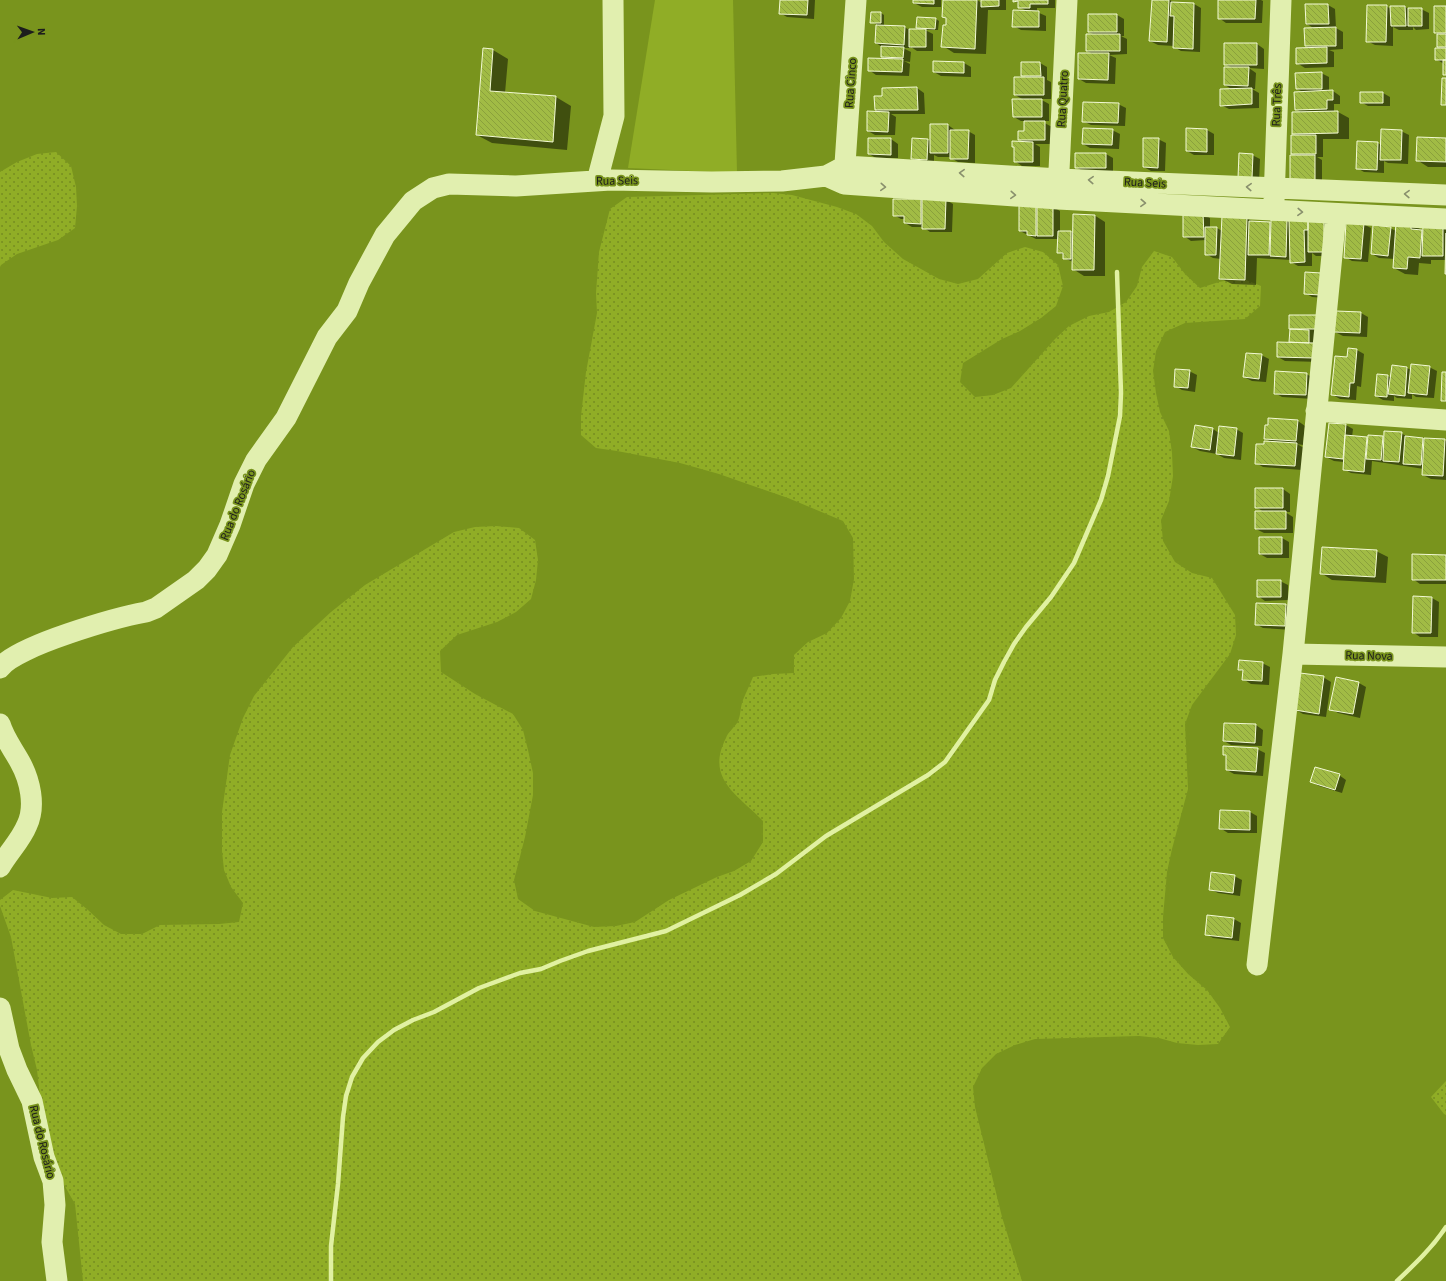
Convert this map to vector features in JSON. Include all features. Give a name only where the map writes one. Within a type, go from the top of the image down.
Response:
[{"type":"street","points":[[597,181],[614,116],[613,0]]},
{"type":"street","name":"Rua Cinco","points":[[838,175],[856,0]]},
{"type":"street","name":"Rua Quatro","points":[[1059,189],[1067,0]]},
{"type":"street","name":"Rua Três","points":[[1274,210],[1281,0]]},
{"type":"street","name":"Rua Seis","points":[[413,201],[433,188],[450,184],[516,186],[617,180],[712,182],[782,181],[838,175],[1059,189],[1274,188],[1446,195]]},
{"type":"street","points":[[1059,189],[1274,210],[1446,219]]},
{"type":"street","name":"Rua do Rosário","points":[[0,668],[2,664],[19,654],[57,636],[156,608],[196,580],[207,569],[217,555],[224,540],[244,484],[256,460],[286,418],[327,337],[347,311],[359,283],[385,235],[413,201]]},
{"type":"street","points":[[1257,965],[1293,654],[1336,214]]},
{"type":"street","points":[[1316,411],[1446,420]]},
{"type":"street","name":"Rua Nova","points":[[1293,654],[1446,657]]},
{"type":"street","points":[[0,724],[3,734],[21,764],[31,795],[31,810],[27,825],[0,867]]},
{"type":"street","name":"Rua do Rosário","points":[[0,1008],[9,1050],[32,1101],[44,1157],[53,1181],[55,1205],[52,1242],[57,1281]]},
{"type":"green space","points":[[655,0],[733,0],[737,173],[628,168]]},
{"type":"green space","points":[[56,152],[71,166],[76,187],[77,206],[75,228],[58,240],[17,254],[0,267],[0,172],[17,162],[37,154]]},
{"type":"green space","points":[[773,193],[792,195],[837,207],[856,214],[872,226],[884,242],[903,259],[939,279],[958,284],[978,279],[1007,253],[1025,247],[1043,252],[1058,265],[1063,286],[1056,306],[1041,318],[1020,331],[1002,339],[963,363],[960,382],[975,397],[993,395],[1011,388],[1055,339],[1069,326],[1089,316],[1109,312],[1126,302],[1137,286],[1142,267],[1154,251],[1172,257],[1185,274],[1200,288],[1219,282],[1241,278],[1261,286],[1260,306],[1245,319],[1185,323],[1165,332],[1156,351],[1153,371],[1160,412],[1169,431],[1172,453],[1173,476],[1169,501],[1161,520],[1163,541],[1175,562],[1192,573],[1212,578],[1235,615],[1236,635],[1230,654],[1192,705],[1185,724],[1188,789],[1167,872],[1163,917],[1163,938],[1173,957],[1188,974],[1207,990],[1220,1008],[1230,1027],[1218,1044],[1198,1045],[1177,1043],[1159,1038],[1139,1036],[1035,1039],[1015,1045],[996,1054],[982,1068],[973,1087],[975,1107],[1002,1217],[1022,1281],[83,1281],[75,1204],[55,1169],[44,1130],[37,1070],[11,937],[0,906],[0,900],[13,890],[52,898],[72,897],[104,925],[121,934],[142,934],[160,925],[219,924],[239,922],[243,903],[231,887],[224,870],[222,851],[222,812],[230,755],[243,718],[254,696],[293,647],[331,612],[365,585],[454,532],[475,527],[496,526],[519,528],[535,540],[538,560],[536,580],[531,599],[516,612],[497,622],[457,635],[440,651],[441,672],[475,694],[513,714],[523,730],[533,773],[533,795],[525,837],[514,880],[518,899],[535,911],[594,927],[616,926],[635,922],[669,900],[717,877],[734,871],[751,861],[763,842],[763,821],[727,785],[719,765],[721,752],[727,736],[738,721],[742,703],[753,677],[794,673],[794,655],[808,642],[827,633],[841,618],[850,601],[854,579],[853,538],[843,521],[788,498],[719,474],[680,463],[596,448],[581,435],[581,416],[586,372],[597,313],[596,293],[599,252],[610,209],[627,197]]},
{"type":"green space","points":[[1446,1081],[1446,1115],[1431,1097]]},
{"type":"building","points":[[780,0],[808,0],[807,15],[779,14]]},
{"type":"building","points":[[913,0],[934,0],[934,4],[913,3]]},
{"type":"building","points":[[943,0],[977,0],[975,49],[941,47],[943,25],[946,25],[946,18],[942,17]]},
{"type":"building","points":[[981,0],[999,0],[999,6],[981,7]]},
{"type":"building","points":[[1013,0],[1048,0],[1048,4],[1030,4],[1030,8],[1018,8],[1018,1],[1013,2]]},
{"type":"building","points":[[1152,0],[1169,0],[1167,42],[1149,41]]},
{"type":"building","points":[[1218,0],[1256,0],[1255,19],[1218,19]]},
{"type":"building","points":[[1171,2],[1194,3],[1193,49],[1173,48],[1174,16],[1170,16]]},
{"type":"building","points":[[1305,4],[1328,4],[1329,24],[1306,24]]},
{"type":"building","points":[[1367,5],[1387,5],[1386,42],[1366,42]]},
{"type":"building","points":[[1390,6],[1405,6],[1406,26],[1391,26]]},
{"type":"building","points":[[1434,6],[1446,6],[1446,33],[1434,33]]},
{"type":"building","points":[[1408,8],[1422,8],[1422,26],[1408,26]]},
{"type":"building","points":[[1013,10],[1039,11],[1039,27],[1012,27]]},
{"type":"building","points":[[871,12],[881,12],[881,23],[870,23]]},
{"type":"building","points":[[1088,14],[1117,14],[1117,32],[1088,32]]},
{"type":"building","points":[[917,17],[936,18],[935,29],[916,28]]},
{"type":"building","points":[[876,25],[905,26],[904,45],[875,43]]},
{"type":"building","points":[[1336,27],[1336,46],[1305,46],[1304,28]]},
{"type":"building","points":[[909,29],[926,29],[926,47],[909,47]]},
{"type":"building","points":[[1086,34],[1120,34],[1120,51],[1086,51]]},
{"type":"building","points":[[1437,34],[1446,34],[1446,47],[1437,47]]},
{"type":"building","points":[[1224,43],[1257,43],[1257,65],[1224,65]]},
{"type":"building","points":[[881,46],[904,47],[903,58],[881,57]]},
{"type":"building","points":[[1327,47],[1327,63],[1296,64],[1296,48]]},
{"type":"building","points":[[483,48],[493,49],[490,91],[556,96],[553,142],[476,135]]},
{"type":"building","points":[[1435,48],[1446,48],[1446,60],[1435,60]]},
{"type":"building","points":[[1078,53],[1109,53],[1108,80],[1078,79]]},
{"type":"building","points":[[868,58],[903,59],[902,72],[868,71]]},
{"type":"building","points":[[1443,60],[1446,60],[1446,75],[1443,75]]},
{"type":"building","points":[[933,61],[964,62],[964,73],[933,72]]},
{"type":"building","points":[[1021,62],[1040,62],[1041,76],[1021,76]]},
{"type":"building","points":[[1224,67],[1249,67],[1248,86],[1224,85]]},
{"type":"building","points":[[1322,72],[1322,89],[1296,89],[1295,73]]},
{"type":"building","points":[[1014,77],[1044,77],[1044,95],[1014,95]]},
{"type":"building","points":[[1442,78],[1446,78],[1446,105],[1441,105]]},
{"type":"building","points":[[917,87],[918,110],[875,110],[874,96],[882,96],[882,88]]},
{"type":"building","points":[[1252,88],[1252,104],[1220,106],[1220,89]]},
{"type":"building","points":[[1333,90],[1333,100],[1327,100],[1327,109],[1295,110],[1294,92]]},
{"type":"building","points":[[1360,92],[1383,92],[1383,103],[1360,103]]},
{"type":"building","points":[[1012,99],[1042,99],[1042,117],[1013,117]]},
{"type":"building","points":[[1083,102],[1119,103],[1118,123],[1082,122]]},
{"type":"building","points":[[867,111],[889,112],[888,132],[867,131]]},
{"type":"building","points":[[1338,111],[1338,133],[1292,134],[1292,112]]},
{"type":"building","points":[[1024,121],[1045,121],[1045,140],[1018,140],[1018,131],[1024,131]]},
{"type":"building","points":[[930,124],[948,124],[948,153],[930,153]]},
{"type":"building","points":[[1083,128],[1113,129],[1112,145],[1082,144]]},
{"type":"building","points":[[1186,128],[1207,129],[1207,152],[1186,151]]},
{"type":"building","points":[[1381,129],[1402,130],[1401,160],[1380,160]]},
{"type":"building","points":[[950,130],[969,130],[968,159],[950,159]]},
{"type":"building","points":[[1291,135],[1316,135],[1316,154],[1291,154]]},
{"type":"building","points":[[1417,137],[1446,138],[1446,162],[1416,161]]},
{"type":"building","points":[[868,138],[891,138],[891,155],[868,154]]},
{"type":"building","points":[[912,138],[928,139],[927,160],[911,159]]},
{"type":"building","points":[[1143,138],[1159,138],[1158,168],[1143,167]]},
{"type":"building","points":[[1012,141],[1033,142],[1033,162],[1014,162],[1014,147],[1012,147]]},
{"type":"building","points":[[1357,141],[1378,142],[1377,170],[1356,169]]},
{"type":"building","points":[[1075,153],[1106,153],[1106,168],[1075,168]]},
{"type":"building","points":[[1239,153],[1253,154],[1252,178],[1238,178]]},
{"type":"building","points":[[1290,155],[1315,155],[1315,180],[1290,179]]},
{"type":"building","points":[[893,199],[921,199],[921,224],[904,223],[904,216],[893,216]]},
{"type":"building","points":[[922,199],[946,199],[945,229],[922,229]]},
{"type":"building","points":[[1019,204],[1036,204],[1036,236],[1027,235],[1027,231],[1019,231]]},
{"type":"building","points":[[1037,205],[1053,205],[1053,236],[1037,236]]},
{"type":"building","points":[[1183,213],[1203,213],[1204,237],[1183,237]]},
{"type":"building","points":[[1073,214],[1095,215],[1094,270],[1072,270]]},
{"type":"building","points":[[1222,216],[1247,217],[1245,280],[1219,279]]},
{"type":"building","points":[[1308,218],[1308,230],[1304,230],[1305,262],[1290,263],[1289,219]]},
{"type":"building","points":[[1308,218],[1324,218],[1324,252],[1308,252]]},
{"type":"building","points":[[1271,220],[1287,220],[1286,257],[1270,256]]},
{"type":"building","points":[[1249,221],[1270,222],[1269,255],[1248,255]]},
{"type":"building","points":[[1346,222],[1364,223],[1361,259],[1344,258]]},
{"type":"building","points":[[1396,222],[1411,223],[1411,229],[1422,230],[1420,258],[1408,257],[1407,269],[1393,268]]},
{"type":"building","points":[[1373,225],[1391,227],[1388,256],[1371,254]]},
{"type":"building","points":[[1423,225],[1443,226],[1443,256],[1422,256]]},
{"type":"building","points":[[1205,227],[1217,227],[1216,255],[1205,255]]},
{"type":"building","points":[[1058,231],[1071,231],[1071,259],[1063,259],[1063,253],[1057,253]]},
{"type":"building","points":[[1446,233],[1446,274],[1445,274]]},
{"type":"building","points":[[1305,272],[1321,273],[1320,295],[1304,294]]},
{"type":"building","points":[[1336,311],[1361,312],[1360,333],[1334,332]]},
{"type":"building","points":[[1289,315],[1319,315],[1319,329],[1289,329]]},
{"type":"building","points":[[1290,329],[1309,330],[1309,343],[1289,342]]},
{"type":"building","points":[[1277,342],[1314,343],[1314,358],[1277,357]]},
{"type":"building","points":[[1348,348],[1357,349],[1354,383],[1350,383],[1349,397],[1331,395],[1335,356],[1347,357]]},
{"type":"building","points":[[1246,353],[1262,354],[1259,379],[1243,377]]},
{"type":"building","points":[[1411,364],[1430,366],[1427,395],[1408,393]]},
{"type":"building","points":[[1392,365],[1407,367],[1405,396],[1388,394]]},
{"type":"building","points":[[1175,369],[1190,370],[1188,388],[1174,387]]},
{"type":"building","points":[[1275,371],[1307,373],[1306,395],[1274,394]]},
{"type":"building","points":[[1442,372],[1446,372],[1446,401],[1441,401]]},
{"type":"building","points":[[1377,374],[1388,375],[1387,397],[1375,396]]},
{"type":"building","points":[[1268,418],[1298,420],[1296,441],[1264,439],[1265,425],[1268,425]]},
{"type":"building","points":[[1329,423],[1346,424],[1343,459],[1325,457]]},
{"type":"building","points":[[1195,425],[1213,428],[1210,450],[1191,447]]},
{"type":"building","points":[[1219,426],[1237,428],[1234,456],[1216,454]]},
{"type":"building","points":[[1384,431],[1402,432],[1399,462],[1383,461]]},
{"type":"building","points":[[1345,435],[1367,437],[1364,472],[1343,470]]},
{"type":"building","points":[[1368,435],[1383,436],[1381,460],[1366,459]]},
{"type":"building","points":[[1405,436],[1423,438],[1421,465],[1403,464]]},
{"type":"building","points":[[1424,438],[1445,439],[1443,476],[1422,475]]},
{"type":"building","points":[[1264,441],[1297,443],[1295,466],[1255,464],[1256,444],[1264,444]]},
{"type":"building","points":[[1255,488],[1283,488],[1283,508],[1255,508]]},
{"type":"building","points":[[1255,511],[1286,511],[1286,529],[1255,529]]},
{"type":"building","points":[[1259,537],[1282,537],[1282,554],[1259,554]]},
{"type":"building","points":[[1322,547],[1377,550],[1375,577],[1320,574]]},
{"type":"building","points":[[1412,554],[1446,555],[1446,580],[1412,580]]},
{"type":"building","points":[[1257,580],[1281,580],[1281,597],[1257,597]]},
{"type":"building","points":[[1413,596],[1432,597],[1431,633],[1412,633]]},
{"type":"building","points":[[1256,603],[1286,604],[1285,626],[1255,625]]},
{"type":"building","points":[[1239,660],[1263,662],[1262,681],[1242,680],[1243,670],[1238,670]]},
{"type":"building","points":[[1300,673],[1324,676],[1319,714],[1295,710]]},
{"type":"building","points":[[1336,677],[1359,682],[1353,714],[1329,710]]},
{"type":"building","points":[[1224,723],[1256,724],[1255,743],[1223,741]]},
{"type":"building","points":[[1223,746],[1258,748],[1256,772],[1226,770],[1226,755],[1223,755]]},
{"type":"building","points":[[1315,767],[1340,774],[1335,790],[1310,782]]},
{"type":"building","points":[[1220,810],[1250,811],[1250,830],[1219,829]]},
{"type":"building","points":[[1211,872],[1235,875],[1233,893],[1209,890]]},
{"type":"building","points":[[1207,915],[1234,918],[1232,938],[1205,935]]},
{"type":"waterway","points":[[331,1281],[331,1246],[346,1096],[352,1077],[363,1058],[378,1042],[394,1030],[413,1020],[434,1012],[479,988],[520,973],[541,969],[588,951],[666,931],[740,895],[776,874],[826,836],[928,775],[945,762],[989,700],[995,680],[1014,644],[1051,597],[1074,563],[1101,500],[1108,476],[1120,416],[1121,393],[1117,272]]},
{"type":"waterway","points":[[1397,1281],[1429,1249],[1446,1227]]}]
